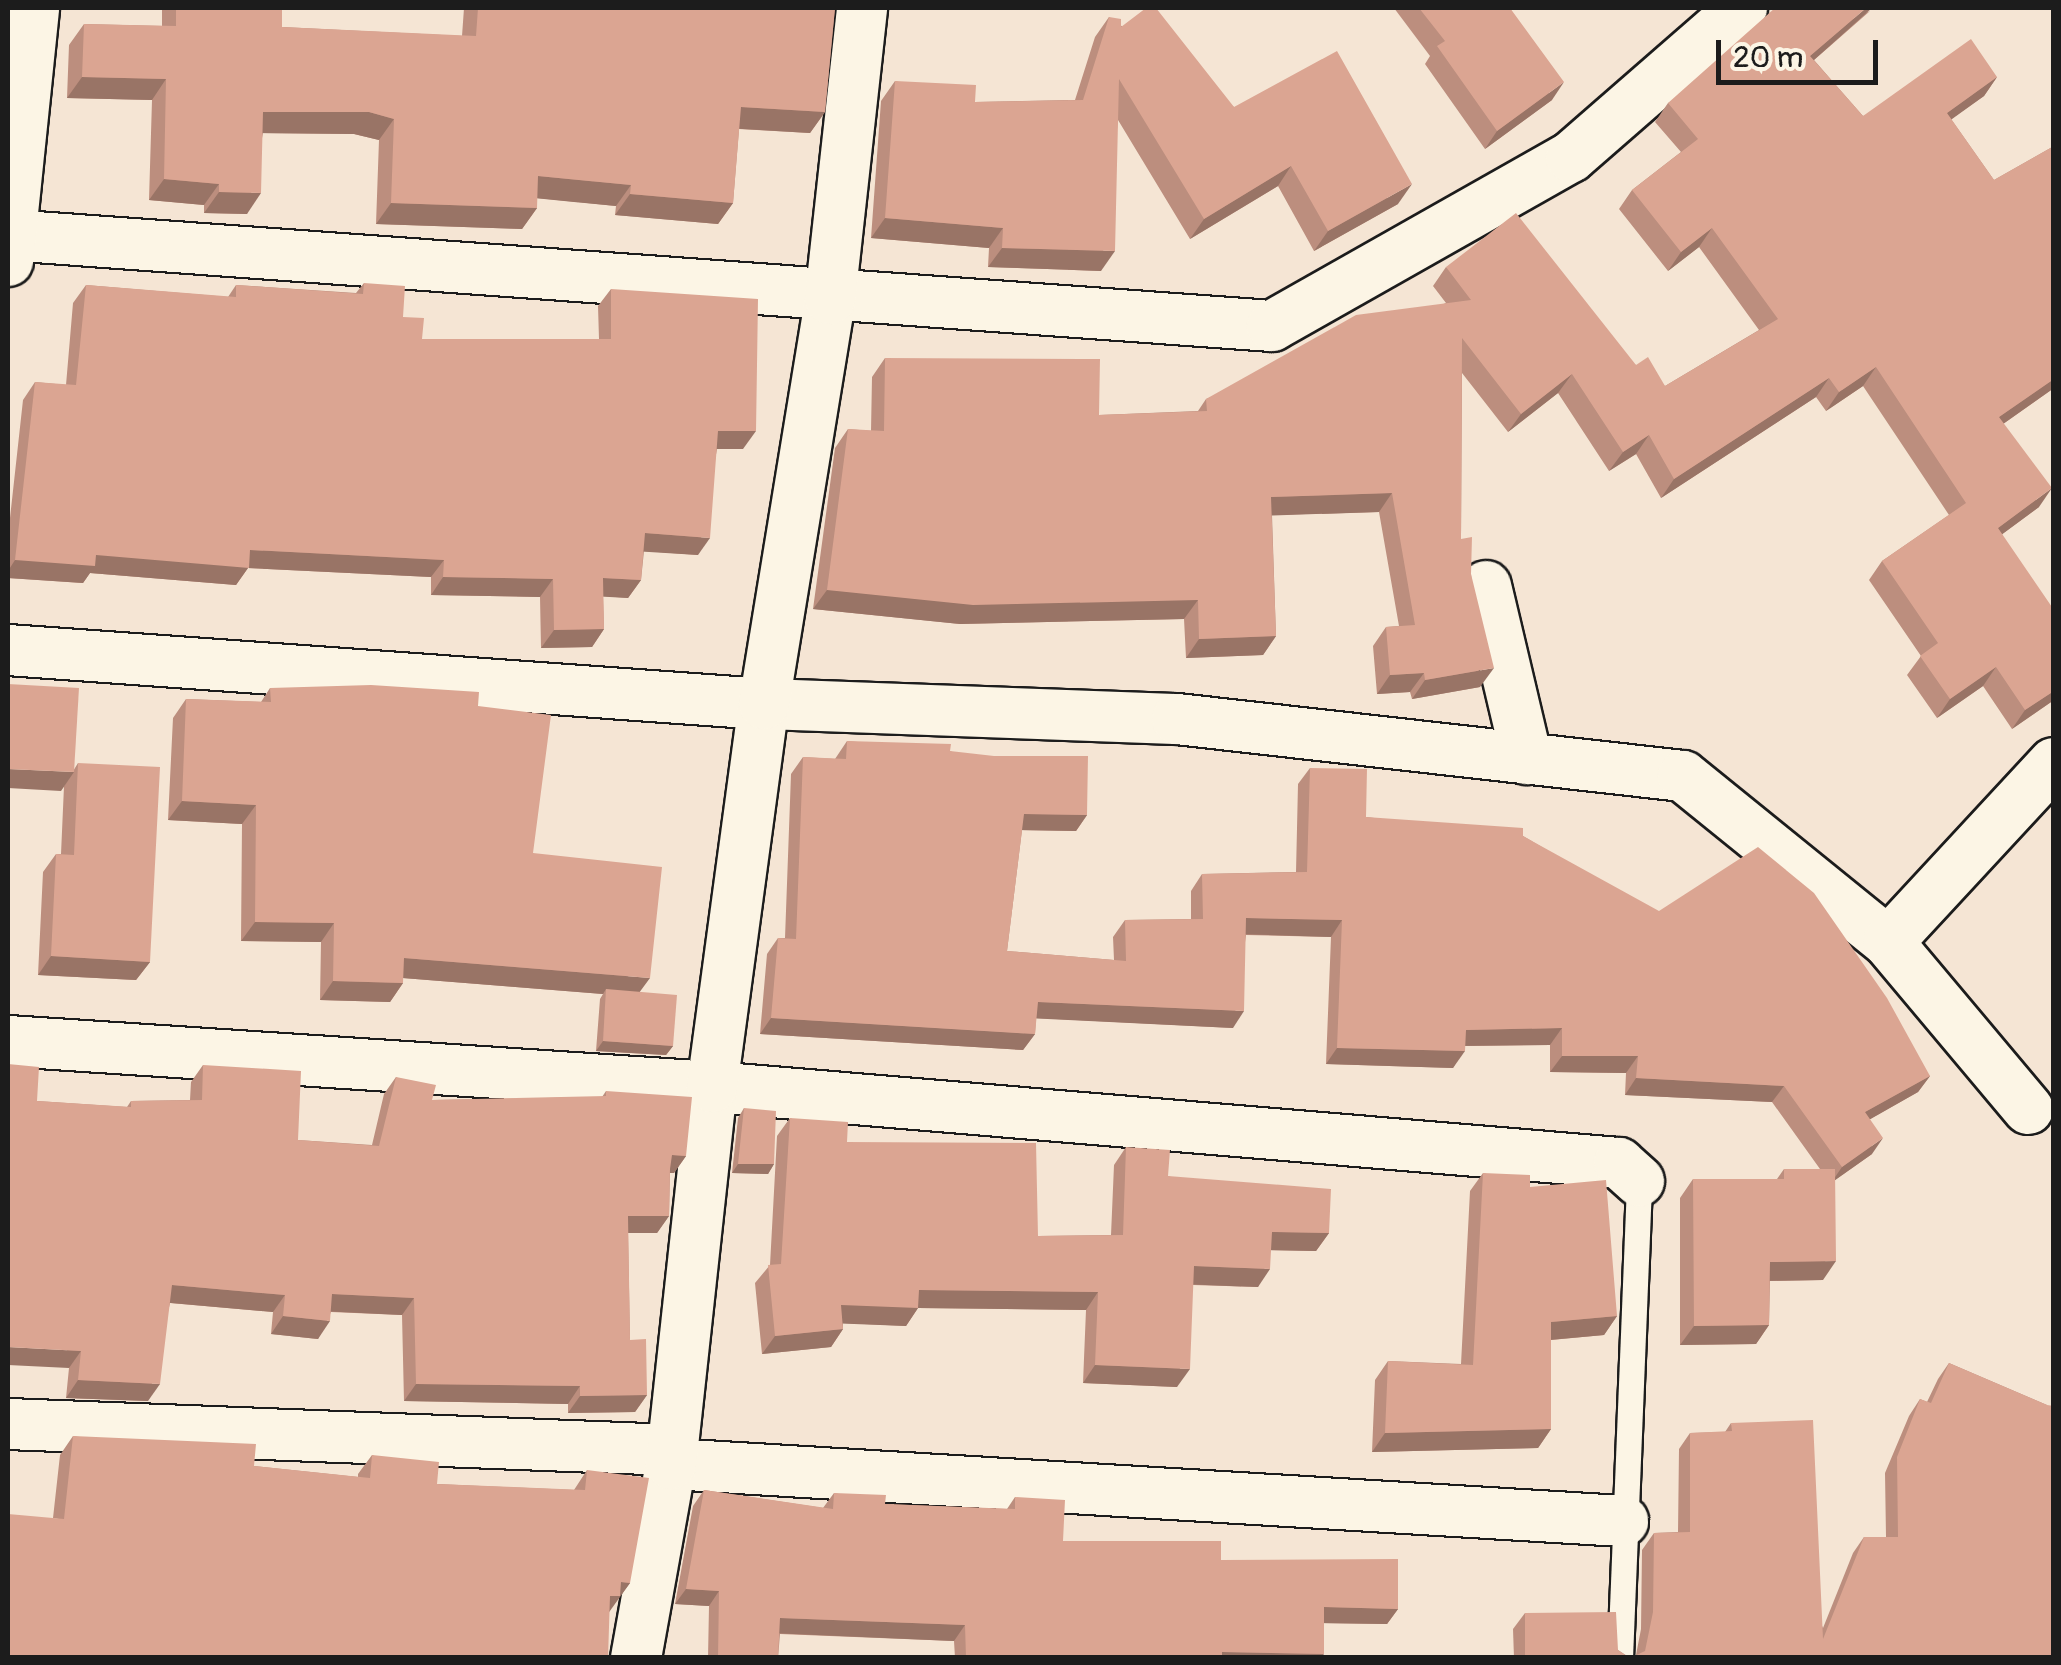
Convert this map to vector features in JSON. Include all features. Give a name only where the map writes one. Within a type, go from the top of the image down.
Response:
[{"type":"street","points":[[34,8],[9,243],[1272,326],[1571,157],[1742,8]]},
{"type":"street","points":[[636,1658],[672,1457],[712,1087],[764,704],[830,299],[862,8]]},
{"type":"street","points":[[1486,586],[1528,759]]},
{"type":"street","points":[[8,650],[764,704],[1177,719],[1683,776],[1888,942],[2028,1110]]},
{"type":"street","points":[[1888,942],[2054,763]]},
{"type":"street","points":[[8,1041],[712,1087],[1619,1163],[1639,1181]]},
{"type":"street","points":[[8,1424],[672,1457],[1623,1521]]},
{"type":"lane","points":[[1620,1658],[1639,1181]]},
{"type":"building","points":[[176,8],[282,8],[282,27],[476,36],[478,8],[835,8],[825,112],[741,107],[733,203],[630,194],[631,185],[538,176],[537,208],[391,203],[394,119],[369,112],[263,112],[261,193],[219,192],[219,184],[164,179],[166,79],[82,77],[84,24],[176,26]]},
{"type":"building","points":[[1146,8],[1156,8],[1234,107],[1337,51],[1412,184],[1328,231],[1291,166],[1204,219],[1119,79],[1115,251],[1002,248],[1003,228],[885,218],[895,81],[976,85],[975,102],[1083,100],[1109,17],[1121,19],[1121,27]]},
{"type":"building","points":[[1419,8],[1510,8],[1564,82],[1497,131],[1437,46],[1445,41]]},
{"type":"building","points":[[1775,8],[1866,8],[1810,56],[1863,116],[1971,39],[1997,77],[1947,113],[1994,180],[2054,146],[2054,379],[1999,417],[2052,488],[1998,528],[2054,610],[2054,691],[2025,710],[1996,667],[1950,699],[1920,656],[1938,643],[1882,561],[1966,503],[1876,367],[1839,392],[1829,378],[1674,479],[1649,435],[1623,452],[1572,374],[1521,414],[1462,338],[1461,539],[1472,537],[1471,574],[1494,668],[1425,680],[1424,673],[1390,675],[1386,627],[1415,625],[1392,493],[1271,497],[1276,636],[1199,639],[1198,600],[973,605],[827,590],[848,429],[884,431],[885,358],[1100,359],[1099,415],[1207,411],[1206,399],[1356,315],[1471,300],[1446,267],[1516,213],[1636,365],[1648,357],[1665,386],[1778,319],[1712,228],[1681,252],[1632,190],[1698,139],[1668,103]]},
{"type":"building","points":[[364,283],[405,286],[403,317],[424,318],[422,339],[611,339],[611,289],[758,299],[756,431],[718,431],[710,538],[645,533],[641,580],[603,578],[604,629],[554,630],[553,579],[443,577],[444,560],[250,550],[249,568],[96,555],[95,566],[15,560],[35,382],[76,385],[86,285],[236,297],[236,285],[363,294]]},
{"type":"building","points":[[8,684],[79,688],[74,772],[8,769]]},
{"type":"building","points":[[371,685],[479,692],[478,706],[551,715],[533,853],[662,867],[650,978],[404,958],[403,983],[333,981],[334,923],[255,922],[256,805],[182,801],[186,699],[271,702],[270,688]]},
{"type":"building","points":[[847,741],[951,744],[950,751],[994,756],[1088,756],[1087,815],[1024,814],[1007,951],[1126,961],[1125,920],[1203,919],[1202,874],[1307,872],[1310,768],[1367,769],[1366,817],[1523,828],[1523,836],[1659,911],[1758,847],[1814,893],[1887,998],[1930,1076],[1865,1112],[1883,1138],[1842,1167],[1784,1086],[1636,1078],[1638,1056],[1562,1056],[1562,1028],[1466,1030],[1465,1051],[1337,1048],[1342,920],[1246,918],[1244,1011],[1038,1002],[1035,1034],[771,1018],[778,938],[796,939],[803,757],[846,759]]},
{"type":"building","points":[[78,763],[160,767],[150,962],[51,956],[56,854],[74,855]]},
{"type":"building","points":[[606,989],[677,995],[673,1046],[603,1041]]},
{"type":"building","points":[[8,1064],[39,1067],[37,1101],[131,1107],[131,1101],[202,1100],[203,1065],[301,1071],[298,1140],[379,1146],[396,1077],[436,1085],[432,1100],[606,1096],[606,1091],[692,1097],[686,1156],[672,1155],[669,1216],[628,1216],[630,1340],[646,1339],[647,1395],[580,1396],[580,1386],[416,1384],[414,1298],[332,1294],[330,1321],[283,1316],[285,1295],[172,1285],[160,1384],[78,1380],[81,1351],[8,1347]]},
{"type":"building","points":[[744,1108],[776,1111],[774,1164],[738,1164]]},
{"type":"building","points":[[790,1118],[848,1122],[847,1142],[1036,1143],[1038,1236],[1123,1235],[1126,1147],[1170,1150],[1168,1176],[1331,1189],[1329,1233],[1272,1232],[1270,1269],[1194,1266],[1190,1369],[1095,1365],[1098,1292],[919,1290],[918,1308],[841,1305],[843,1329],[775,1336],[768,1265],[781,1264]]},
{"type":"building","points":[[1784,1169],[1835,1169],[1836,1261],[1770,1262],[1769,1325],[1694,1326],[1693,1179],[1784,1179]]},
{"type":"building","points":[[1483,1173],[1530,1175],[1530,1187],[1606,1180],[1617,1316],[1551,1322],[1551,1429],[1385,1433],[1388,1361],[1473,1365]]},
{"type":"building","points":[[1949,1363],[2054,1406],[2054,1656],[1630,1658],[1645,1651],[1653,1612],[1654,1533],[1690,1532],[1690,1433],[1732,1431],[1731,1423],[1813,1420],[1823,1639],[1864,1537],[1898,1537],[1897,1457],[1920,1399],[1931,1403]]},
{"type":"building","points":[[73,1436],[256,1444],[254,1466],[370,1478],[372,1455],[439,1462],[437,1484],[585,1490],[587,1470],[649,1478],[630,1583],[621,1582],[620,1596],[610,1596],[608,1658],[8,1658],[8,1514],[64,1519]]},
{"type":"building","points":[[704,1490],[833,1509],[834,1493],[886,1495],[885,1504],[1015,1509],[1015,1497],[1065,1500],[1063,1541],[1221,1541],[1221,1560],[1398,1559],[1398,1609],[1324,1607],[1324,1654],[1222,1652],[1222,1658],[966,1658],[965,1625],[780,1618],[778,1658],[718,1658],[719,1591],[686,1589]]},
{"type":"building","points":[[1616,1612],[1618,1650],[1630,1658],[1525,1658],[1525,1613]]}]
